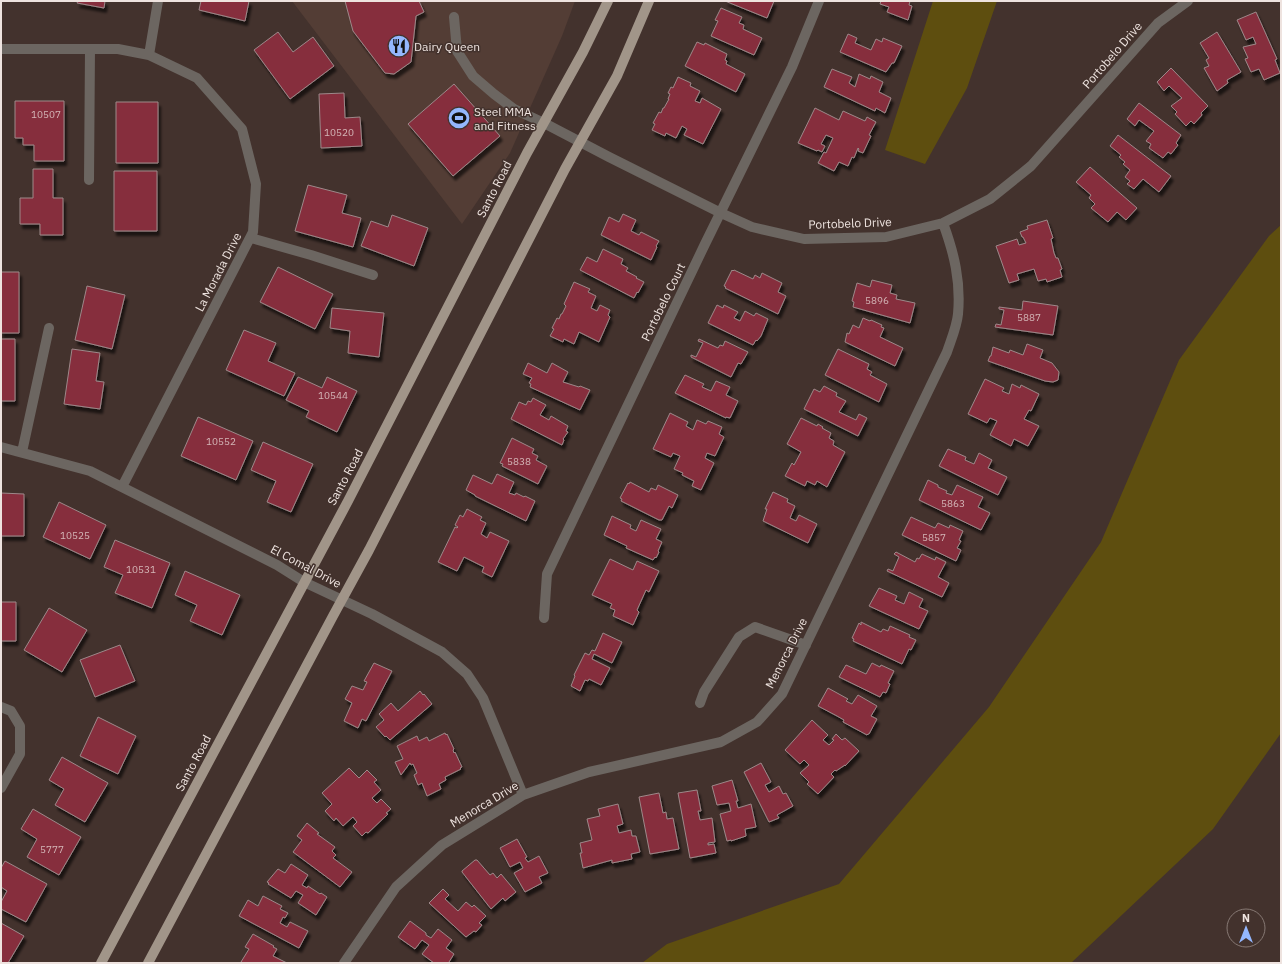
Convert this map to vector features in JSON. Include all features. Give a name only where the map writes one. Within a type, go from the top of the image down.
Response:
[{"type":"main road","name":"Santo Road","points":[[101,963],[348,501],[528,153],[583,52],[608,1]]},
{"type":"main road","points":[[148,963],[369,550],[565,169],[617,76],[649,1]]},
{"type":"street","points":[[149,55],[158,1]]},
{"type":"street","name":"Portobelo Court","points":[[544,618],[547,574],[792,67],[819,1]]},
{"type":"street","name":"Portobelo Drive","points":[[454,17],[457,51],[473,76],[514,109],[721,213],[752,227],[804,239],[886,237],[943,222],[990,199],[1031,166],[1158,23],[1188,1]]},
{"type":"street","name":"La Morada Drive","points":[[1,49],[118,49],[149,55],[197,78],[242,129],[256,184],[254,232],[122,487]]},
{"type":"street","points":[[90,49],[90,180]]},
{"type":"street","name":"Menorca Drive","points":[[344,963],[396,888],[430,855],[442,844],[523,794],[589,772],[721,742],[757,722],[782,694],[947,352],[958,315],[958,278],[952,249],[943,222]]},
{"type":"street","points":[[251,238],[373,275]]},
{"type":"street","points":[[22,452],[49,328]]},
{"type":"street","name":"El Comal Drive","points":[[1,447],[90,471],[277,565],[304,582],[372,614],[442,652],[467,674],[483,698],[523,794]]},
{"type":"street","points":[[700,703],[704,692],[739,637],[755,627],[806,645]]},
{"type":"street","points":[[1,707],[11,712],[20,726],[20,754],[1,788]]},
{"type":"shaded area","points":[[292,1],[575,1],[562,36],[510,153],[462,224]]},
{"type":"shaded area","points":[[933,1],[997,1],[967,88],[925,164],[885,150]]},
{"type":"shaded area","points":[[1281,225],[1281,733],[1213,829],[1071,963],[642,963],[667,944],[839,884],[989,707],[1101,542],[1179,360],[1269,236]]},
{"type":"building","points":[[78,1],[105,1],[104,8],[77,3]]},
{"type":"building","points":[[201,1],[249,1],[245,21],[199,10]]},
{"type":"building","points":[[345,1],[419,1],[424,12],[416,16],[411,62],[394,74],[385,73],[353,31]]},
{"type":"building","points":[[725,1],[774,1],[767,18]]},
{"type":"building","points":[[881,1],[910,1],[909,5],[912,6],[908,20],[887,12],[889,7],[880,4]]},
{"type":"building","points":[[721,8],[742,17],[739,23],[744,25],[743,29],[762,38],[754,55],[711,36],[718,21],[715,20]]},
{"type":"building","points":[[1256,12],[1277,59],[1275,60],[1280,73],[1264,80],[1259,69],[1251,72],[1245,59],[1248,58],[1243,47],[1256,44],[1253,37],[1246,40],[1237,20]]},
{"type":"building","points":[[278,32],[293,52],[313,37],[334,66],[290,99],[254,50]]},
{"type":"building","points":[[1217,32],[1241,72],[1227,80],[1228,83],[1217,91],[1204,68],[1209,66],[1206,60],[1209,58],[1200,43]]},
{"type":"building","points":[[848,34],[857,38],[855,43],[871,50],[876,39],[882,42],[883,38],[902,46],[894,63],[892,63],[886,72],[840,52]]},
{"type":"building","points":[[697,42],[704,45],[705,43],[727,54],[725,60],[727,61],[726,64],[745,74],[736,92],[685,66]]},
{"type":"building","points":[[1171,68],[1208,106],[1201,113],[1202,115],[1194,124],[1191,121],[1186,126],[1175,114],[1177,112],[1171,106],[1182,98],[1169,86],[1164,91],[1157,82]]},
{"type":"building","points":[[832,69],[852,77],[849,83],[855,87],[859,74],[870,79],[871,76],[883,82],[879,92],[891,98],[885,113],[876,108],[875,111],[824,87]]},
{"type":"building","points":[[678,77],[691,83],[690,86],[700,91],[695,101],[700,103],[702,98],[721,109],[703,144],[684,135],[687,129],[682,126],[676,138],[666,133],[665,136],[652,130],[655,124],[653,123],[669,99],[670,94],[668,93],[671,87],[673,88]]},
{"type":"building","points":[[454,84],[500,136],[453,176],[408,124]]},
{"type":"building","points":[[344,93],[345,118],[360,117],[362,146],[321,148],[319,94]]},
{"type":"building","points":[[15,101],[64,101],[64,161],[34,161],[34,145],[23,145],[23,138],[15,138]]},
{"type":"building","points":[[116,102],[158,102],[158,163],[116,163]]},
{"type":"building","points":[[1139,103],[1181,135],[1176,143],[1178,145],[1171,154],[1168,152],[1163,158],[1149,148],[1151,144],[1146,141],[1154,131],[1139,120],[1135,126],[1127,119]]},
{"type":"building","points":[[815,108],[839,120],[843,111],[865,121],[867,117],[876,122],[869,135],[871,136],[863,153],[858,151],[858,148],[854,158],[852,157],[848,166],[839,162],[834,171],[818,163],[824,152],[826,153],[833,138],[826,135],[821,144],[825,146],[822,152],[798,143]]},
{"type":"building","points":[[1118,135],[1171,176],[1159,192],[1143,179],[1134,189],[1127,184],[1130,181],[1125,177],[1130,170],[1123,164],[1125,162],[1119,157],[1121,155],[1110,146]]},
{"type":"building","points":[[1090,167],[1137,208],[1126,220],[1117,212],[1108,222],[1091,208],[1095,204],[1089,198],[1091,195],[1076,182]]},
{"type":"building","points":[[33,169],[53,169],[53,198],[63,198],[63,235],[40,235],[40,224],[20,224],[20,198],[33,198]]},
{"type":"building","points":[[114,171],[157,171],[157,231],[114,231]]},
{"type":"building","points":[[308,185],[347,195],[342,213],[361,218],[353,247],[295,231]]},
{"type":"building","points":[[623,214],[636,220],[631,231],[639,235],[641,232],[659,241],[651,260],[601,235],[609,217],[619,222]]},
{"type":"building","points":[[392,215],[428,228],[414,266],[361,246],[371,221],[388,227]]},
{"type":"building","points":[[1047,220],[1053,238],[1051,239],[1054,253],[1056,258],[1058,258],[1062,269],[1060,270],[1062,277],[1047,282],[1046,279],[1038,281],[1034,269],[1017,274],[1019,280],[1009,283],[996,246],[1017,239],[1019,245],[1026,243],[1020,232],[1028,229],[1027,226]]},
{"type":"building","points":[[603,249],[623,259],[621,264],[628,268],[626,271],[644,282],[634,298],[580,270],[587,257],[597,262]]},
{"type":"building","points":[[278,267],[333,294],[315,329],[260,302]]},
{"type":"building","points":[[732,270],[753,279],[755,275],[760,278],[762,273],[782,283],[778,292],[786,296],[778,314],[725,288],[726,287],[724,286]]},
{"type":"building","points":[[1,272],[19,272],[19,333],[1,333]]},
{"type":"building","points":[[872,280],[892,285],[890,293],[897,295],[896,299],[915,303],[910,323],[853,307],[854,302],[852,301],[857,283],[870,287]]},
{"type":"building","points":[[574,282],[590,289],[588,292],[596,296],[591,308],[597,311],[600,305],[610,310],[608,315],[610,317],[599,342],[579,332],[574,344],[564,339],[563,342],[550,336],[557,318],[559,319],[566,306],[564,304]]},
{"type":"building","points":[[87,286],[125,295],[112,349],[75,340]]},
{"type":"building","points":[[1023,301],[1058,306],[1053,335],[995,327],[996,324],[1001,325],[1004,310],[999,309],[999,307],[1022,310]]},
{"type":"building","points":[[717,305],[723,308],[724,305],[738,312],[734,318],[740,321],[745,311],[754,316],[756,313],[768,319],[761,336],[753,345],[708,323]]},
{"type":"building","points":[[332,308],[384,313],[379,357],[348,353],[350,331],[330,328]]},
{"type":"building","points":[[863,318],[882,325],[881,327],[884,328],[880,337],[903,348],[895,366],[845,342],[847,333],[849,334],[853,325],[859,328]]},
{"type":"building","points":[[244,330],[276,343],[268,361],[295,373],[284,396],[226,370]]},
{"type":"building","points":[[1,339],[15,339],[15,401],[1,401]]},
{"type":"building","points":[[699,339],[718,348],[720,345],[723,346],[725,341],[748,352],[741,364],[738,363],[731,377],[691,357],[691,355],[696,357],[703,343],[698,341]]},
{"type":"building","points":[[1027,344],[1043,350],[1040,358],[1052,363],[1059,372],[1058,380],[1053,382],[1045,381],[988,361],[993,347],[1009,353],[1010,350],[1023,355]]},
{"type":"building","points":[[72,349],[100,353],[96,381],[104,382],[100,409],[64,404]]},
{"type":"building","points":[[838,349],[869,364],[867,369],[872,372],[870,375],[887,384],[879,402],[825,375]]},
{"type":"building","points":[[528,363],[547,373],[552,363],[568,372],[563,382],[590,390],[580,410],[530,387],[531,384],[529,383],[532,378],[523,374]]},
{"type":"building","points":[[685,375],[704,384],[702,387],[711,391],[716,381],[730,387],[726,395],[738,401],[730,418],[726,418],[675,393]]},
{"type":"building","points":[[298,377],[322,388],[327,377],[357,391],[337,432],[306,417],[309,411],[286,400]]},
{"type":"building","points":[[985,379],[1004,388],[1002,391],[1009,394],[1012,384],[1020,388],[1021,385],[1039,394],[1031,411],[1029,410],[1024,419],[1039,426],[1028,446],[1014,439],[1011,446],[990,435],[997,421],[990,418],[987,423],[968,414]]},
{"type":"building","points":[[824,386],[837,393],[836,396],[846,401],[839,412],[856,420],[859,414],[867,418],[858,436],[804,409],[814,389],[820,392]]},
{"type":"building","points":[[533,398],[546,405],[540,415],[549,420],[551,416],[568,426],[566,431],[568,432],[563,439],[562,445],[511,419],[519,402],[526,405],[528,401],[531,402]]},
{"type":"building","points":[[670,413],[688,422],[686,426],[693,430],[697,420],[706,424],[708,421],[722,427],[719,434],[724,437],[715,456],[707,453],[705,458],[714,463],[701,490],[692,486],[694,481],[682,475],[683,473],[674,469],[680,456],[673,453],[671,457],[653,449]]},
{"type":"building","points":[[198,417],[253,441],[236,480],[181,456]]},
{"type":"building","points":[[801,418],[817,426],[818,424],[831,433],[829,438],[834,441],[833,445],[845,452],[827,487],[817,481],[815,485],[807,481],[805,486],[785,476],[792,463],[794,465],[801,452],[787,444]]},
{"type":"building","points":[[512,438],[534,449],[532,453],[538,456],[536,460],[547,466],[538,484],[502,466],[503,464],[500,463]]},
{"type":"building","points":[[263,442],[313,464],[291,512],[267,502],[276,481],[251,470]]},
{"type":"building","points":[[948,449],[966,457],[965,460],[974,464],[979,453],[992,460],[988,468],[1007,477],[998,495],[939,466]]},
{"type":"building","points":[[497,474],[514,482],[509,493],[515,495],[516,493],[535,501],[526,521],[466,490],[473,475],[492,484]]},
{"type":"building","points":[[928,480],[947,491],[946,493],[952,495],[957,485],[983,497],[978,507],[990,513],[981,530],[919,500]]},
{"type":"building","points":[[630,482],[649,492],[651,488],[656,490],[658,485],[678,495],[672,508],[669,506],[662,520],[659,520],[621,501],[622,499],[620,498]]},
{"type":"building","points":[[773,492],[788,499],[787,502],[795,506],[790,518],[796,521],[799,515],[817,524],[808,543],[763,521],[767,509],[765,509]]},
{"type":"building","points":[[1,493],[24,494],[24,536],[1,536]]},
{"type":"building","points":[[59,502],[106,525],[90,559],[43,537]]},
{"type":"building","points":[[467,509],[482,517],[480,520],[486,523],[481,534],[487,538],[490,532],[509,541],[492,577],[482,572],[484,567],[464,557],[457,571],[438,562],[455,527],[458,527],[455,525],[460,515],[463,517]]},
{"type":"building","points":[[612,516],[631,525],[630,528],[636,531],[641,520],[661,529],[656,539],[662,542],[656,558],[655,557],[653,560],[626,548],[627,546],[604,535]]},
{"type":"building","points":[[911,517],[935,528],[938,523],[949,528],[950,525],[963,531],[959,540],[961,541],[957,548],[961,550],[956,561],[902,535]]},
{"type":"building","points":[[115,540],[170,563],[152,608],[115,593],[123,575],[104,567]]},
{"type":"building","points":[[896,552],[915,562],[922,554],[935,560],[936,557],[946,562],[938,577],[949,583],[942,597],[887,571],[888,569],[893,571],[899,557],[894,554]]},
{"type":"building","points":[[610,559],[633,570],[637,561],[659,571],[649,592],[646,590],[637,610],[639,612],[633,625],[613,616],[615,610],[610,608],[612,604],[592,595]]},
{"type":"building","points":[[185,571],[240,595],[222,635],[190,621],[197,605],[175,595]]},
{"type":"building","points":[[879,588],[897,596],[895,600],[904,604],[909,592],[923,599],[919,607],[928,611],[919,629],[869,606]]},
{"type":"building","points":[[1,602],[16,602],[16,641],[1,641]]},
{"type":"building","points":[[49,608],[87,630],[62,672],[24,650]]},
{"type":"building","points":[[861,622],[881,632],[883,629],[888,631],[890,626],[910,635],[909,637],[916,640],[911,650],[909,649],[902,664],[853,641],[854,639],[852,638],[859,623],[861,625]]},
{"type":"building","points":[[603,633],[622,642],[612,663],[594,654],[592,659],[610,668],[601,685],[589,679],[588,681],[585,680],[580,691],[571,686],[575,676],[574,675],[585,653],[589,655],[592,650],[595,651]]},
{"type":"building","points":[[120,645],[135,681],[95,697],[80,660]]},
{"type":"building","points":[[374,663],[392,671],[366,721],[362,719],[358,728],[344,721],[352,703],[345,699],[352,686],[363,690],[367,682],[364,681]]},
{"type":"building","points":[[872,663],[894,671],[888,683],[890,684],[886,693],[883,692],[880,697],[839,677],[846,665],[866,674]]},
{"type":"building","points":[[828,688],[848,699],[846,701],[852,704],[858,695],[877,706],[871,716],[877,719],[869,734],[867,735],[843,722],[844,720],[818,706]]},
{"type":"building","points":[[420,691],[432,704],[390,740],[386,736],[385,737],[376,727],[384,720],[379,714],[391,703],[398,711]]},
{"type":"building","points":[[98,717],[136,736],[118,774],[80,756]]},
{"type":"building","points":[[812,720],[828,735],[823,740],[829,745],[834,740],[832,739],[836,734],[842,740],[845,738],[859,751],[845,766],[836,771],[835,770],[831,774],[834,777],[818,794],[807,784],[809,782],[800,773],[809,765],[804,760],[800,764],[785,750]]},
{"type":"building","points":[[445,733],[446,735],[447,734],[454,749],[454,753],[455,752],[462,767],[460,768],[461,769],[445,777],[446,780],[439,784],[441,789],[427,796],[422,783],[418,785],[414,775],[417,773],[413,764],[411,765],[410,763],[401,775],[395,762],[403,759],[397,746],[417,736],[419,741],[427,737],[429,741]]},
{"type":"building","points":[[62,757],[108,783],[85,822],[55,805],[64,789],[49,780]]},
{"type":"building","points":[[761,763],[771,782],[765,785],[769,792],[779,786],[783,794],[786,793],[793,806],[777,815],[779,818],[769,822],[744,772]]},
{"type":"building","points":[[349,768],[359,778],[367,770],[377,780],[374,782],[381,790],[372,798],[377,803],[381,799],[391,809],[386,813],[388,814],[368,833],[366,832],[362,836],[353,826],[357,822],[353,817],[343,826],[336,818],[334,821],[325,811],[332,804],[322,793]]},
{"type":"building","points":[[732,780],[738,801],[736,801],[738,808],[751,804],[756,827],[745,829],[746,836],[727,841],[720,814],[731,811],[729,803],[717,805],[712,786]]},
{"type":"building","points":[[697,790],[701,811],[698,811],[700,820],[712,818],[715,842],[708,843],[708,845],[714,844],[716,853],[690,858],[678,793]]},
{"type":"building","points":[[659,793],[663,813],[666,812],[667,819],[673,818],[679,849],[650,854],[639,797]]},
{"type":"building","points":[[618,804],[623,824],[617,826],[619,833],[631,830],[632,836],[636,836],[640,852],[631,854],[632,859],[612,863],[612,860],[583,868],[580,843],[592,840],[587,819],[600,816],[598,809]]},
{"type":"building","points":[[33,809],[81,837],[59,875],[27,857],[37,839],[21,829]]},
{"type":"building","points":[[307,823],[319,833],[317,834],[335,847],[332,851],[336,855],[333,858],[352,872],[340,887],[293,852],[302,840],[297,836]]},
{"type":"building","points":[[517,839],[527,857],[525,858],[528,862],[539,856],[548,873],[539,877],[542,883],[525,892],[514,873],[523,868],[520,862],[510,867],[500,848]]},
{"type":"building","points":[[475,860],[477,860],[490,875],[493,873],[497,878],[501,874],[516,892],[505,901],[503,898],[491,909],[462,872]]},
{"type":"building","points":[[5,861],[47,884],[26,922],[1,909],[1,902],[7,891],[1,887],[1,868]]},
{"type":"building","points":[[291,864],[308,875],[302,885],[307,888],[308,886],[327,897],[316,915],[298,903],[303,895],[296,891],[291,898],[267,882],[278,869],[285,873]]},
{"type":"building","points":[[443,889],[449,895],[445,899],[458,911],[466,902],[472,907],[474,905],[486,916],[479,923],[482,925],[476,932],[474,931],[466,937],[429,903]]},
{"type":"building","points":[[263,896],[282,906],[280,909],[288,913],[285,918],[283,917],[280,923],[287,927],[290,922],[308,931],[299,948],[239,916],[248,900],[258,906]]},
{"type":"building","points":[[410,921],[431,938],[438,929],[452,940],[446,948],[454,954],[449,963],[434,963],[422,954],[429,945],[422,940],[415,949],[398,937]]},
{"type":"building","points":[[1,923],[24,936],[8,963],[1,963]]},
{"type":"building","points":[[253,934],[274,946],[273,947],[277,949],[273,956],[287,963],[241,962],[249,949],[245,947]]},
{"type":"place","name":"Dairy Queen","points":[[399,46]]},
{"type":"place","name":"Steel MMA and Fitness","points":[[459,118]]}]
